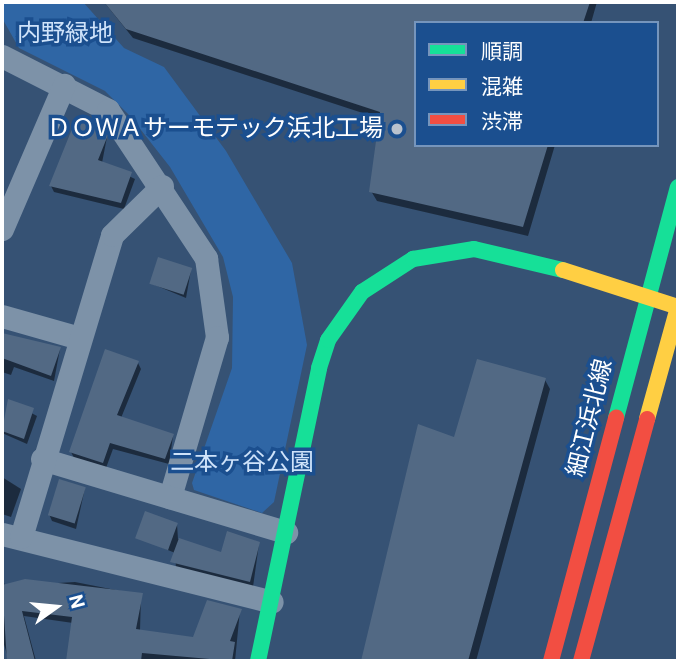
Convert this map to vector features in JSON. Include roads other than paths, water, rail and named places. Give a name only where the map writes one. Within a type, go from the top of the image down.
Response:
[{"type":"main road","name":"細江浜北線","points":[[551,661],[644,297],[678,187]]},
{"type":"main road","points":[[258,661],[328,340],[344,312],[386,274],[414,259],[474,249],[540,262],[678,307],[581,661]]},
{"type":"street","points":[[2,56],[64,85],[108,110],[162,186],[206,258],[218,321],[170,497]]},
{"type":"street","points":[[2,229],[64,85]]},
{"type":"street","points":[[162,186],[112,235],[42,459],[11,536],[272,602]]},
{"type":"street","points":[[2,316],[79,338]]},
{"type":"street","points":[[42,459],[286,532]]},
{"type":"place","name":"ＤＯＷＡサーモテック浜北工場","points":[[397,129]]},
{"type":"park label","name":"内野緑地","points":[[65,34]]},
{"type":"park label","name":"二本ヶ谷公園","points":[[242,463]]}]
